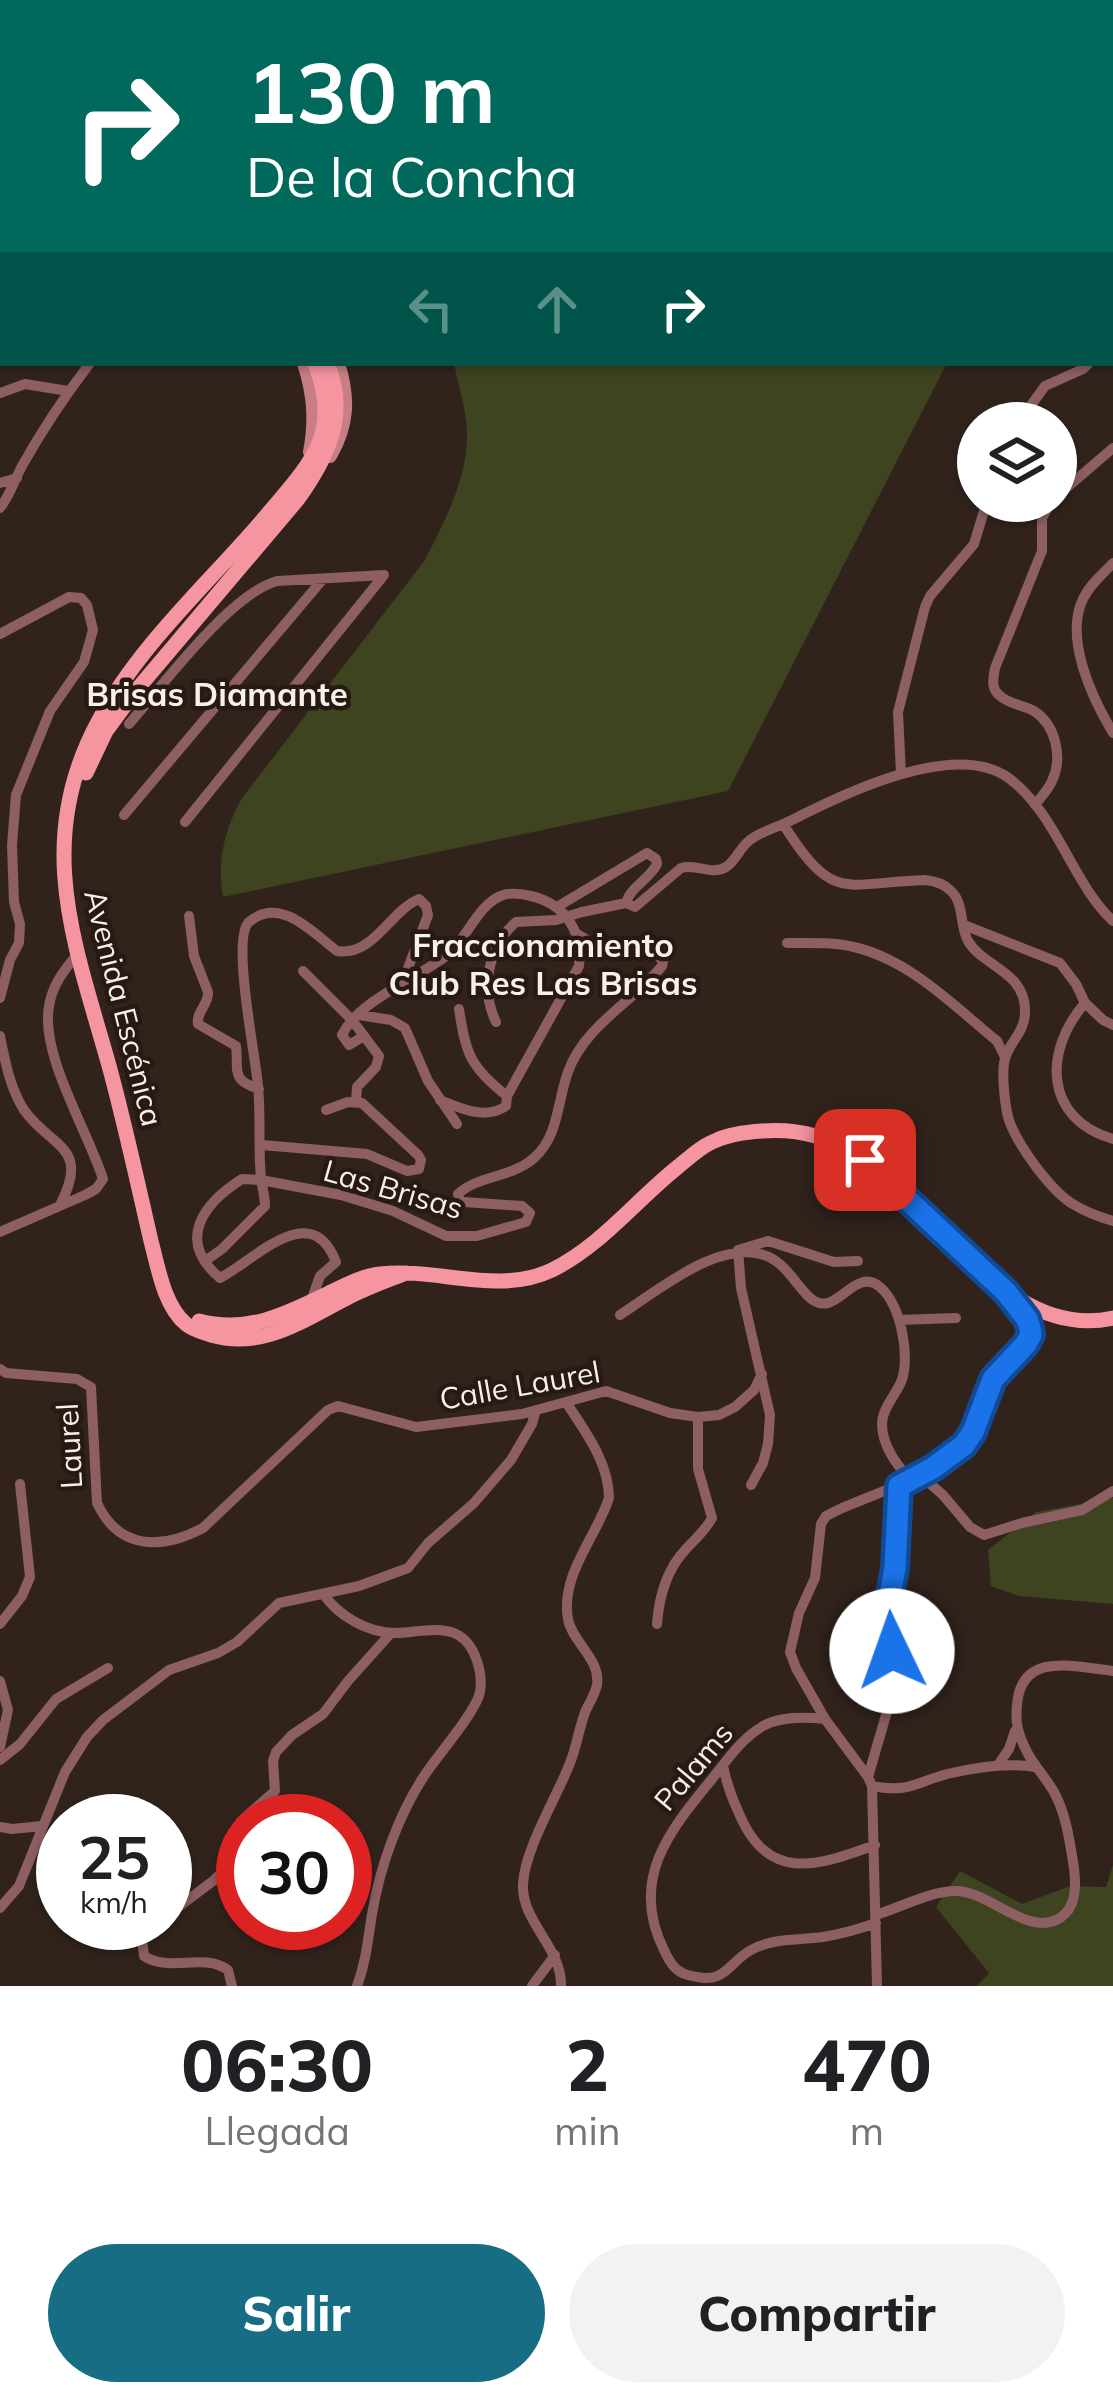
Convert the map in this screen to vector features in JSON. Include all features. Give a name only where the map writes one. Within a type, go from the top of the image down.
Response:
[{"type":"main road","points":[[70,802],[106,731],[260,545],[329,448],[337,393],[326,368]]},
{"type":"main road","name":"Avenida Escénica","points":[[314,466],[128,672],[96,724],[74,778],[70,802],[63,866],[76,956],[127,1130],[157,1263],[179,1316],[193,1328],[247,1340],[289,1329],[310,1310],[406,1274],[528,1279],[579,1255],[658,1183],[716,1140],[778,1130],[810,1133],[839,1143],[865,1160],[1006,1292],[1043,1313],[1069,1320],[1113,1318]]},
{"type":"main road","points":[[172,647],[190,603]]},
{"type":"main road","points":[[128,672],[172,647]]},
{"type":"street","points":[[0,508],[88,366]]},
{"type":"street","points":[[305,366],[316,418],[314,466]]},
{"type":"street","points":[[1033,402],[1045,386],[1086,366]]},
{"type":"street","points":[[0,393],[25,384],[68,391]]},
{"type":"street","points":[[1077,479],[1113,448]]},
{"type":"street","points":[[0,483],[17,478]]},
{"type":"street","points":[[901,774],[898,712],[925,607],[974,544],[981,522]]},
{"type":"street","points":[[1035,805],[1055,775],[1054,740],[1044,719],[1003,698],[993,684],[995,668],[1042,551],[1042,522]]},
{"type":"street","points":[[1113,562],[1085,593],[1076,632],[1094,692],[1113,733]]},
{"type":"street","points":[[129,724],[236,604],[264,585],[384,575],[184,822]]},
{"type":"street","points":[[124,815],[323,578]]},
{"type":"street","points":[[0,634],[69,597],[81,598],[87,605],[93,630],[85,662],[50,711],[16,795],[12,845],[19,943],[0,998]]},
{"type":"street","points":[[172,647],[186,659]]},
{"type":"street","points":[[496,1022],[488,979],[500,940],[516,922],[626,903],[635,907],[681,868],[722,870],[746,842],[856,790],[901,774],[947,766],[986,768],[1011,779],[1035,805],[1113,920]]},
{"type":"street","points":[[783,824],[806,860],[827,878],[848,885],[935,881],[952,891],[970,944],[1022,994],[1026,1015],[1021,1035],[1005,1057]]},
{"type":"street","points":[[556,914],[642,854],[652,855],[657,864],[654,871],[629,893],[626,903]]},
{"type":"street","points":[[355,1018],[449,954],[478,916],[502,896],[525,894],[567,916],[577,934],[578,966]]},
{"type":"street","points":[[265,1206],[244,930],[249,922],[272,913],[290,915],[345,953],[364,946],[419,899],[428,916],[402,984]]},
{"type":"street","points":[[189,916],[194,956],[208,992],[196,1017],[198,1024],[236,1046],[239,1078],[259,1089]]},
{"type":"street","points":[[964,925],[1060,963],[1085,1003],[1113,1025]]},
{"type":"street","name":"Las Brisas","points":[[242,1179],[341,1195],[393,1211],[446,1236],[477,1236],[526,1222],[530,1214],[522,1206],[464,1202],[458,1194],[469,1185],[510,1173],[546,1145],[569,1068],[584,1043],[663,961],[654,952],[600,947],[577,934]]},
{"type":"street","points":[[788,943],[852,947],[904,967],[997,1041],[1005,1057],[1010,1123],[1039,1173],[1068,1201],[1113,1222]]},
{"type":"street","points":[[440,1100],[462,1109],[494,1113],[506,1106],[507,1096],[578,966],[600,947]]},
{"type":"street","points":[[0,1232],[96,1189],[103,1179],[50,1038],[49,1003],[64,969],[76,956]]},
{"type":"street","points":[[303,971],[355,1018],[379,1056],[357,1087],[356,1102]]},
{"type":"street","points":[[1085,1003],[1061,1040],[1055,1069],[1058,1087],[1068,1111],[1084,1126],[1113,1139]]},
{"type":"street","points":[[459,1009],[467,1053],[507,1096]]},
{"type":"street","points":[[355,1018],[391,1020],[405,1028],[428,1081],[457,1124]]},
{"type":"street","points":[[0,1036],[14,1092],[70,1160],[71,1175],[59,1207]]},
{"type":"street","points":[[261,1151],[367,1154],[407,1171],[419,1169],[418,1155],[369,1108],[356,1102],[326,1110]]},
{"type":"street","points":[[261,1151],[242,1179],[206,1207],[198,1234],[205,1261],[220,1278],[283,1238],[311,1234],[325,1241],[336,1259],[320,1276],[310,1310]]},
{"type":"street","points":[[205,1261],[289,1187]]},
{"type":"street","points":[[620,1315],[686,1273],[769,1241],[834,1262],[858,1262]]},
{"type":"street","points":[[738,1250],[780,1264],[808,1296],[823,1305],[857,1283],[873,1282],[888,1297],[905,1347],[903,1379],[882,1426],[891,1455],[910,1481],[943,1495],[970,1527],[984,1535],[1082,1510],[1113,1491]]},
{"type":"street","points":[[738,1250],[771,1432],[751,1485]]},
{"type":"street","points":[[1006,1292],[1027,1319],[1031,1335],[993,1379],[973,1432],[964,1445],[910,1481],[826,1516],[818,1532],[814,1578],[790,1652],[825,1719],[870,1782],[904,1790],[945,1774],[998,1765],[1035,1767]]},
{"type":"street","points":[[899,1320],[956,1318]]},
{"type":"street","name":"Laurel","points":[[0,1369],[77,1379],[91,1387],[98,1503],[105,1520],[120,1534],[143,1542],[163,1543],[202,1528],[328,1409],[338,1406]]},
{"type":"street","points":[[657,1624],[668,1578],[712,1517],[698,1468],[698,1417],[735,1407],[754,1390],[762,1374]]},
{"type":"street","name":"Calle Laurel","points":[[338,1406],[416,1427],[536,1410],[606,1391],[698,1417]]},
{"type":"street","points":[[561,1986],[555,1955],[525,1904],[523,1885],[596,1691],[596,1668],[569,1625],[567,1602],[574,1574],[609,1498],[594,1446],[566,1402]]},
{"type":"street","points":[[56,1794],[87,1737],[169,1670],[237,1642],[279,1603],[324,1595],[408,1568],[498,1476],[522,1444],[536,1410]]},
{"type":"street","points":[[877,1986],[870,1782],[896,1688],[896,1667],[884,1627],[910,1481]]},
{"type":"street","points":[[0,1624],[30,1577],[20,1484]]},
{"type":"street","points":[[324,1595],[360,1624],[392,1633],[437,1630],[461,1636],[478,1664],[481,1688],[472,1710],[416,1789],[393,1840],[357,1986]]},
{"type":"street","points":[[192,1897],[225,1872],[235,1856],[241,1820],[275,1791],[276,1752],[323,1714],[392,1633]]},
{"type":"street","points":[[998,1765],[1009,1749],[1017,1700],[1029,1674],[1061,1664],[1113,1671]]},
{"type":"street","points":[[0,1760],[20,1744],[56,1699],[108,1668]]},
{"type":"street","points":[[0,1681],[8,1710],[0,1747]]},
{"type":"street","name":"Palams","points":[[825,1719],[777,1720],[740,1744],[672,1828],[650,1883],[651,1914],[660,1943],[676,1970],[712,1977],[725,1974],[751,1950],[765,1945],[844,1933],[876,1919]]},
{"type":"street","points":[[876,1919],[956,1891],[974,1894],[1019,1918],[1048,1922],[1061,1917],[1075,1897],[1070,1846],[1055,1793],[1035,1767],[1016,1728]]},
{"type":"street","points":[[723,1765],[744,1827],[776,1861],[805,1864],[875,1845]]},
{"type":"street","points":[[0,1826],[36,1827]]},
{"type":"street","points":[[0,1908],[19,1886],[36,1842]]},
{"type":"street","points":[[143,1950],[149,1961],[214,1962],[228,1970],[232,1986]]},
{"type":"street","points":[[532,1986],[555,1955]]},
{"type":"green space","points":[[455,366],[945,366],[728,791],[223,897],[223,846],[242,798],[425,560],[448,514],[467,447]]},
{"type":"green space","points":[[1113,1498],[1113,1604],[1019,1596],[991,1586],[988,1550],[1036,1512]]},
{"type":"green space","points":[[1113,1865],[1113,1986],[977,1986],[989,1973],[936,1907],[960,1871],[1022,1904],[1070,1886],[1106,1887]]},
{"type":"district","name":"Brisas Diamante","points":[[217,694]]},
{"type":"district","name":"Fraccionamiento Club Res Las Brisas","points":[[543,964]]},
{"type":"route","points":[[865,1160],[1006,1292],[1027,1319],[1031,1335],[993,1379],[964,1445],[899,1486],[895,1568],[884,1627],[892,1651]]}]
